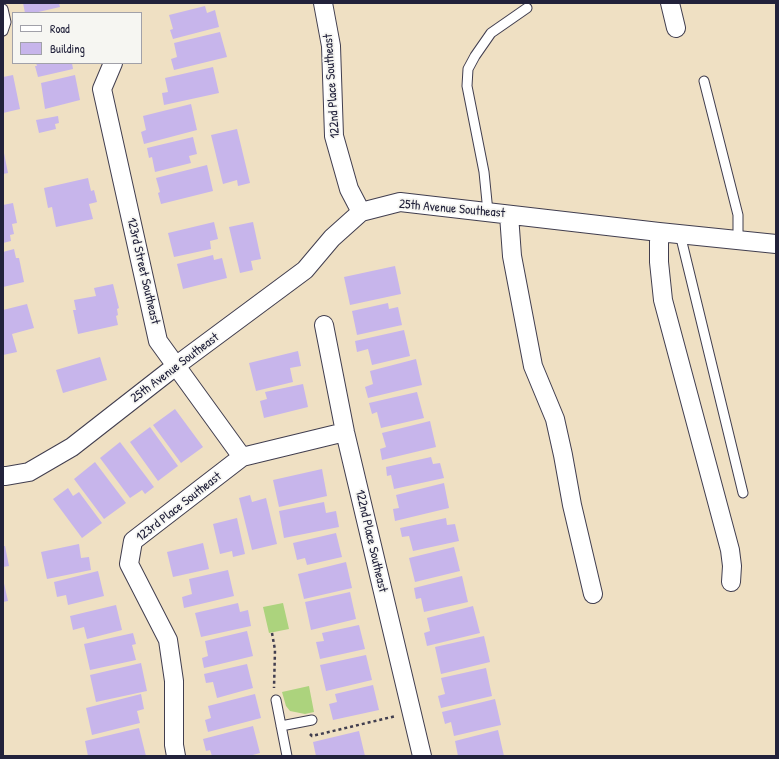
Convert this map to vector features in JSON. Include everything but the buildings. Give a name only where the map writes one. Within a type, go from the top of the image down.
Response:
[{"type":"street","name":"122nd Place Southeast","points":[[323,3],[331,46],[334,136],[349,188],[361,212]]},
{"type":"street","points":[[670,3],[676,28]]},
{"type":"street","name":"123rd Street Southeast","points":[[113,64],[102,89],[158,341],[177,365],[242,457]]},
{"type":"street","name":"25th Avenue Southeast","points":[[3,476],[29,472],[72,447],[177,365],[305,270],[332,238],[361,212],[400,202],[776,244]]},
{"type":"street","points":[[509,215],[512,256],[533,366],[555,419],[572,505],[593,594]]},
{"type":"street","points":[[659,232],[663,300],[730,550],[732,566],[731,582]]},
{"type":"street","name":"122nd Place Southeast","points":[[324,325],[344,432],[422,756]]},
{"type":"street","name":"123rd Place Southeast","points":[[176,756],[174,745],[174,681],[168,640],[129,564],[133,541],[242,457],[344,432]]},
{"type":"lane","points":[[488,212],[484,172],[467,86],[468,69],[491,33],[527,8]]},
{"type":"lane","points":[[3,9],[6,22],[3,31]]},
{"type":"lane","points":[[704,81],[738,215],[738,240]]},
{"type":"lane","points":[[680,234],[743,492]]},
{"type":"lane","points":[[276,700],[287,756]]},
{"type":"lane","points":[[282,726],[308,721]]},
{"type":"path","points":[[272,633],[275,650],[274,690],[276,700]]},
{"type":"path","points":[[308,721],[306,728],[312,736],[412,712]]},
{"type":"green space","points":[[283,603],[289,629],[269,633],[263,607]]},
{"type":"green space","points":[[309,686],[314,712],[305,714],[290,711],[286,706],[282,692]]}]
